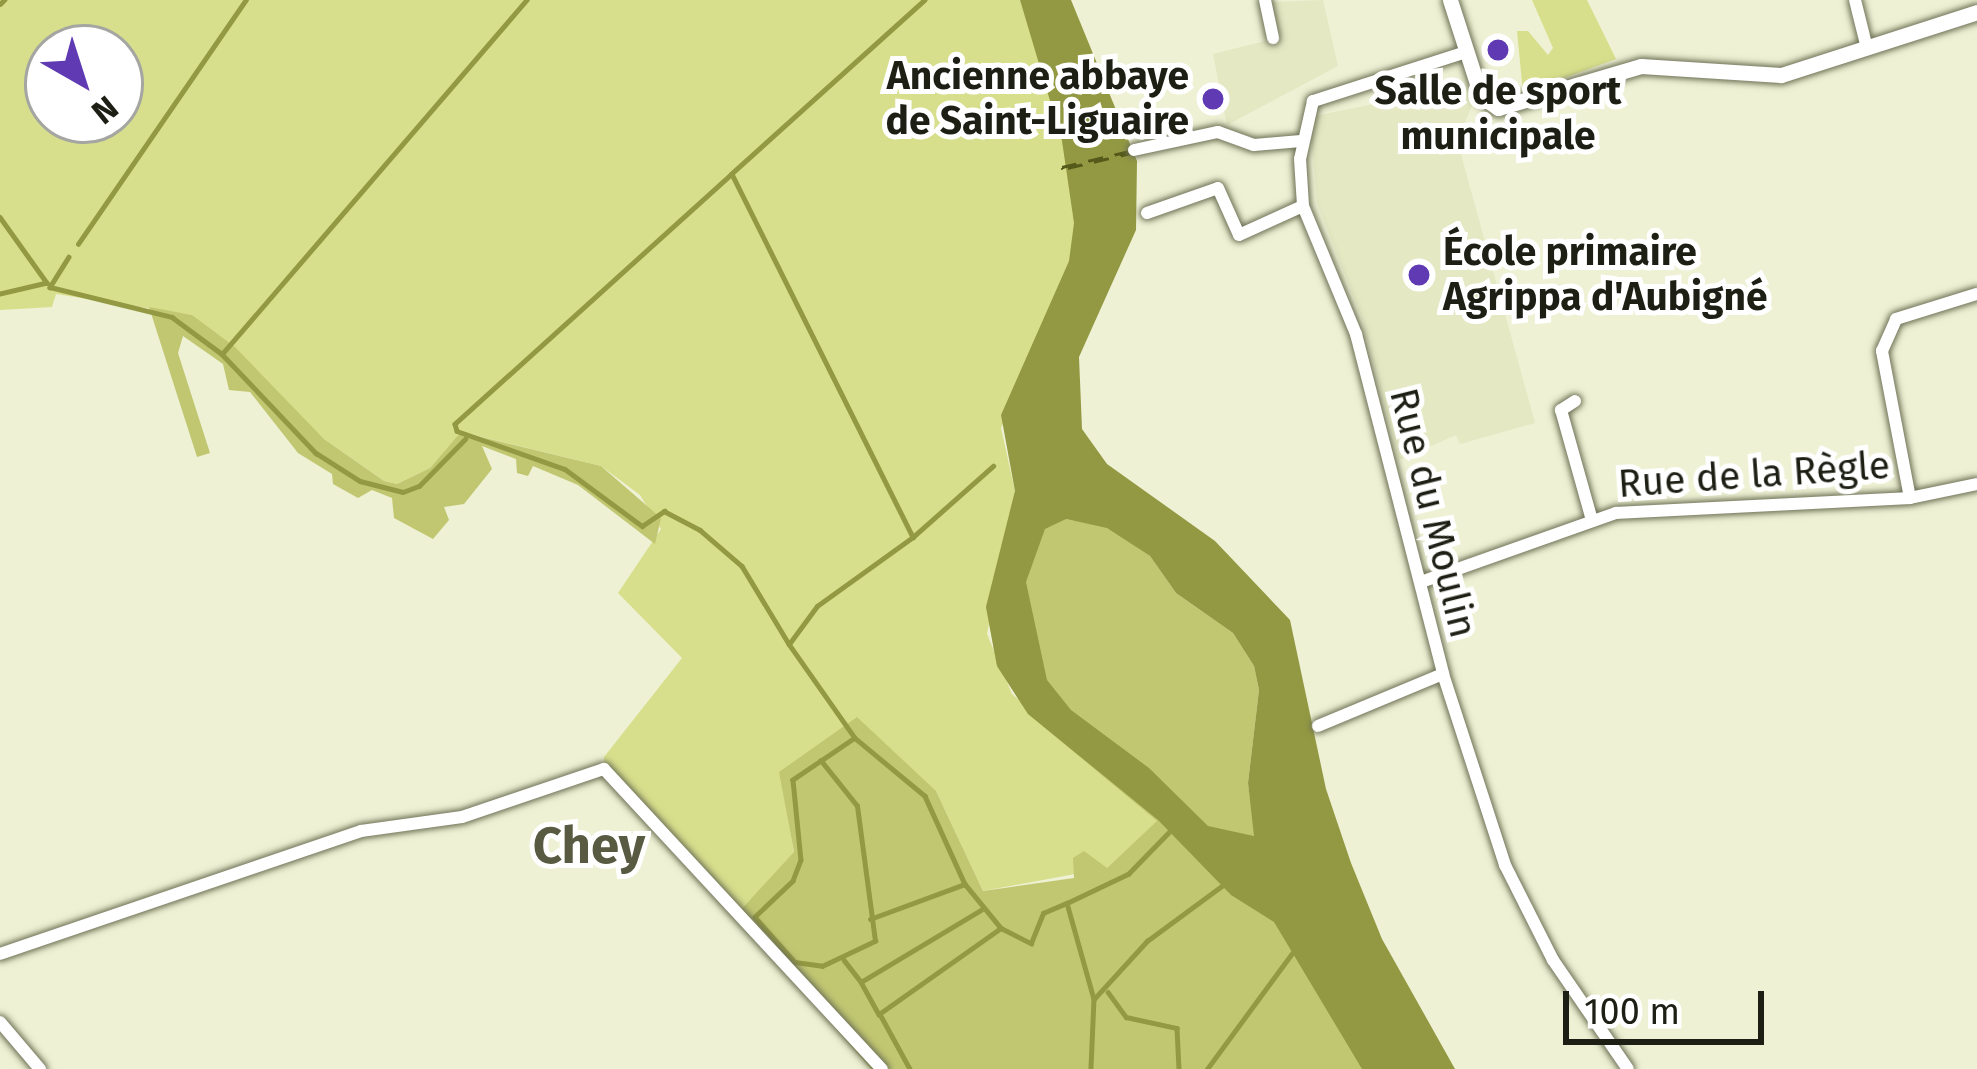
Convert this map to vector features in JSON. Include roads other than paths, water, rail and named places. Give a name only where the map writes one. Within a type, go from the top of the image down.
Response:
[{"type":"street","points":[[1264,0],[1273,38]]},
{"type":"street","points":[[1450,0],[1481,97],[1498,108],[1612,70],[1655,65],[1766,77],[1972,8]]},
{"type":"street","points":[[1855,0],[1867,44]]},
{"type":"street","points":[[1134,150],[1218,132],[1253,145],[1301,140],[1313,101],[1332,89],[1466,52]]},
{"type":"street","name":"Rue du Moulin","points":[[1301,140],[1303,206],[1356,334],[1443,674],[1517,895],[1628,1069]]},
{"type":"street","points":[[1147,213],[1218,188],[1239,235],[1303,206]]},
{"type":"street","name":"Rue de la Règle","points":[[1421,582],[1592,517],[1910,498],[1882,351],[1897,319],[1977,294]]},
{"type":"street","points":[[1575,401],[1561,410],[1592,517]]},
{"type":"street","points":[[1910,498],[1977,484]]},
{"type":"street","points":[[1318,726],[1443,674]]},
{"type":"street","points":[[0,954],[362,831],[462,817],[604,769],[882,1069]]},
{"type":"street","points":[[0,1022],[40,1069]]},
{"type":"waterway","points":[[0,4],[4,0]]},
{"type":"waterway","points":[[78,244],[246,0]]},
{"type":"waterway","points":[[222,354],[527,0]]},
{"type":"waterway","points":[[925,0],[732,174],[913,537],[993,466]]},
{"type":"waterway","points":[[732,174],[455,424],[457,431],[565,469],[642,526],[664,511],[700,530],[742,566],[789,644],[817,606],[913,537]]},
{"type":"waterway","points":[[0,217],[47,283],[0,294]]},
{"type":"waterway","points":[[69,257],[50,287],[172,317],[222,354],[316,453],[360,481],[403,492],[419,486],[465,439]]},
{"type":"waterway","points":[[789,644],[855,738],[821,761],[793,780],[801,860],[793,881],[755,917],[795,962],[822,966],[875,941],[857,806],[821,761]]},
{"type":"waterway","points":[[855,738],[925,796],[965,884],[1001,928],[1031,943],[1043,913],[1067,903],[1094,999],[1091,1069]]},
{"type":"waterway","points":[[1067,903],[1128,874],[1173,828]]},
{"type":"waterway","points":[[1094,999],[1147,941],[1227,882]]},
{"type":"waterway","points":[[870,919],[965,884]]},
{"type":"waterway","points":[[844,960],[861,982],[981,910]]},
{"type":"waterway","points":[[861,982],[879,1014],[1001,928]]},
{"type":"waterway","points":[[1207,1069],[1295,949]]},
{"type":"waterway","points":[[1108,992],[1126,1017],[1177,1028],[1179,1069]]},
{"type":"waterway","points":[[881,1016],[910,1069]]},
{"type":"place","name":"Salle de sport municipale","points":[[1498,50]]},
{"type":"place","name":"Ancienne abbaye de Saint-Liguaire","points":[[1213,99]]},
{"type":"place","name":"École primaire Agrippa d'Aubigné","points":[[1419,275]]},
{"type":"district","name":"Chey","points":[[589,846]]}]
